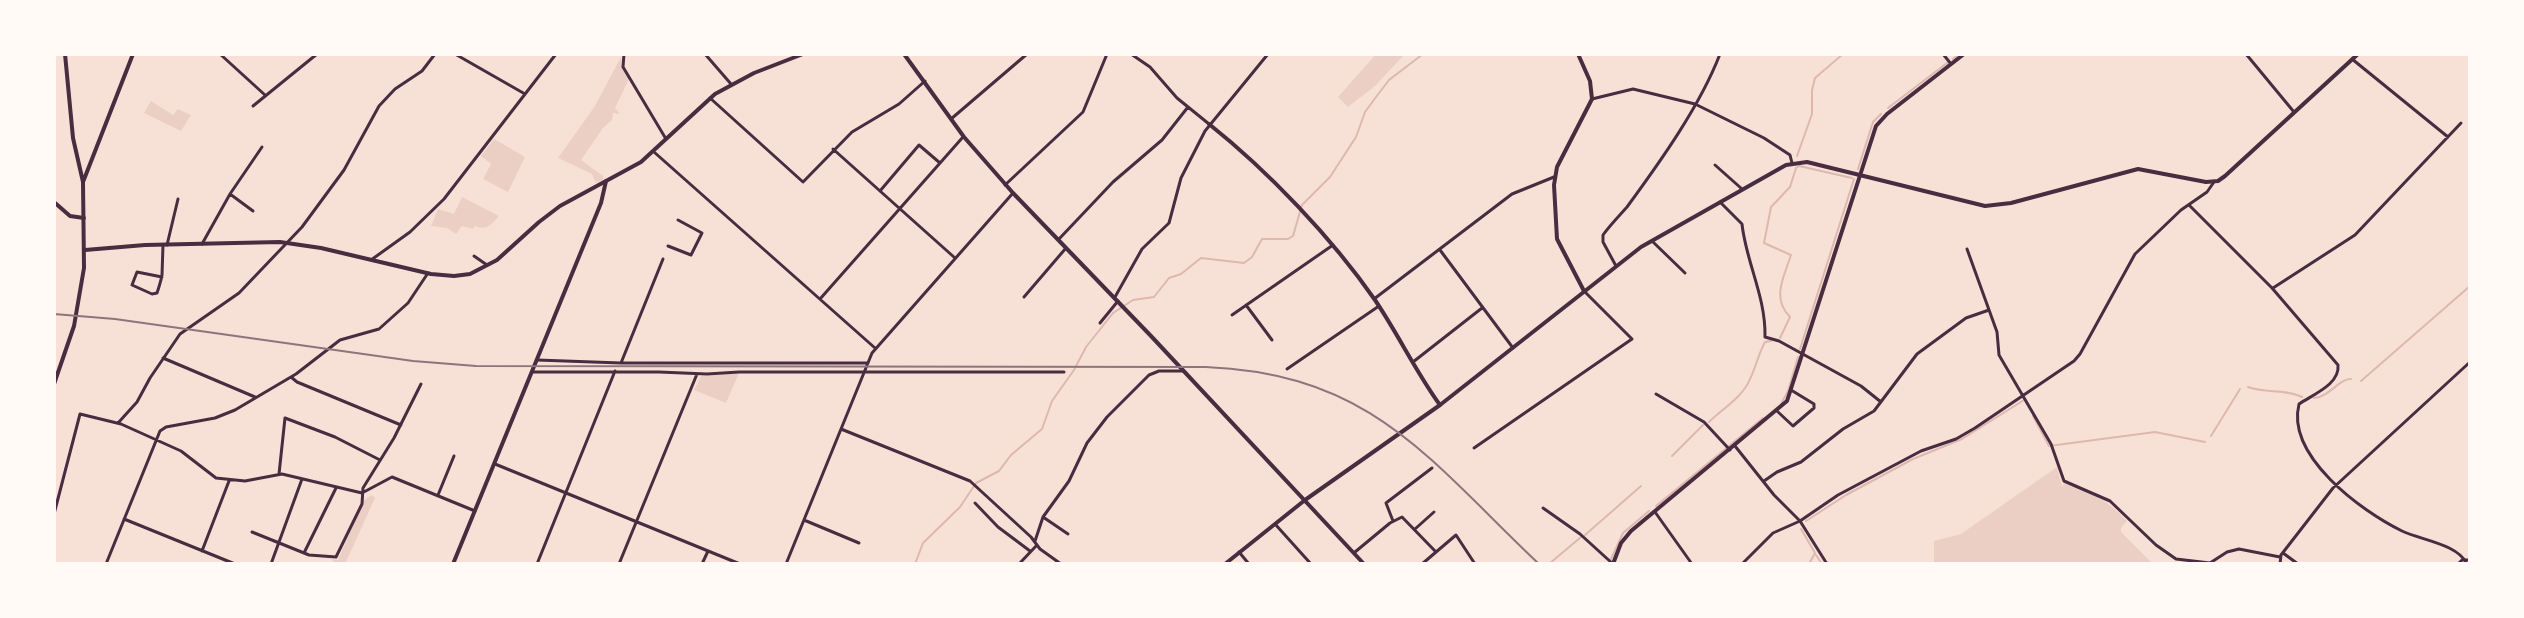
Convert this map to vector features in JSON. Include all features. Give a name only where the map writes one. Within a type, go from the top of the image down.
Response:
[{"type":"main road","points":[[54,384],[74,326],[85,250],[83,182],[73,138],[65,54]]},
{"type":"main road","points":[[83,182],[133,54]]},
{"type":"main road","points":[[85,250],[286,242],[428,273],[460,276],[488,266],[560,206],[654,152],[710,98],[731,84],[803,54]]},
{"type":"main road","points":[[904,54],[964,137],[1005,185],[1364,564]]},
{"type":"main road","points":[[1578,54],[1590,81],[1592,99],[1554,177],[1557,239],[1584,291]]},
{"type":"main road","points":[[1613,564],[1628,534],[1787,401],[1878,122],[1964,54]]},
{"type":"main road","points":[[1225,564],[1305,500],[1440,405],[1616,266],[1652,241],[1792,163],[1807,162],[1962,203],[1990,206],[2138,169],[2199,182],[2214,182],[2225,176],[2358,54]]},
{"type":"main road","points":[[1209,124],[1237,147],[1333,245],[1379,306],[1440,405]]},
{"type":"main road","points":[[453,564],[607,188],[606,181]]},
{"type":"main road","points":[[54,202],[70,216],[84,218]]},
{"type":"main road","points":[[55,356],[62,359]]},
{"type":"street","points":[[220,54],[265,95]]},
{"type":"street","points":[[227,59],[231,54]]},
{"type":"street","points":[[253,106],[317,54]]},
{"type":"street","points":[[118,423],[137,402],[180,334],[237,294],[302,227],[344,170],[379,106],[395,89],[423,70],[435,54]]},
{"type":"street","points":[[455,54],[525,94]]},
{"type":"street","points":[[371,260],[410,232],[441,202],[556,54]]},
{"type":"street","points":[[624,54],[623,67],[666,139]]},
{"type":"street","points":[[705,54],[731,84]]},
{"type":"street","points":[[951,119],[1027,54]]},
{"type":"street","points":[[1005,185],[1083,112],[1107,54]]},
{"type":"street","points":[[1131,54],[1150,67],[1209,124]]},
{"type":"street","points":[[1100,323],[1119,302],[1142,249],[1169,223],[1181,178],[1209,124],[1268,54]]},
{"type":"street","points":[[1616,266],[1603,242],[1603,235],[1628,204],[1695,104],[1712,76],[1720,54]]},
{"type":"street","points":[[1943,54],[1951,64]]},
{"type":"street","points":[[2246,54],[2294,112]]},
{"type":"street","points":[[2352,59],[2448,137]]},
{"type":"street","points":[[710,98],[803,182],[833,149],[863,123],[899,104],[925,81]]},
{"type":"street","points":[[1592,99],[1633,89],[1695,104],[1764,138],[1790,155],[1792,163]]},
{"type":"street","points":[[1058,240],[1105,190],[1162,140],[1188,107]]},
{"type":"street","points":[[2272,288],[2355,235],[2461,123]]},
{"type":"street","points":[[820,299],[964,137]]},
{"type":"street","points":[[880,191],[919,145],[940,163]]},
{"type":"street","points":[[202,244],[230,194],[262,147]]},
{"type":"street","points":[[833,149],[955,258]]},
{"type":"street","points":[[654,152],[875,348]]},
{"type":"street","points":[[1715,165],[1738,183],[1742,190]]},
{"type":"street","points":[[1374,299],[1512,194],[1554,177]]},
{"type":"street","points":[[1742,564],[1769,536],[1800,521],[1866,480],[1975,428],[2078,357],[2135,254],[2207,192],[2214,182]]},
{"type":"street","points":[[786,564],[875,348],[1013,193]]},
{"type":"street","points":[[230,194],[253,211]]},
{"type":"street","points":[[162,277],[138,272],[132,285],[156,294],[162,277],[165,245],[178,199]]},
{"type":"street","points":[[1720,202],[1742,224],[1744,242],[1765,312],[1765,337],[1779,341],[1861,386],[1882,403]]},
{"type":"street","points":[[2189,205],[2272,288],[2340,368],[2329,385],[2300,402],[2298,413],[2303,446],[2336,486],[2399,530],[2456,552],[2467,561]]},
{"type":"street","points":[[668,246],[691,255],[702,233],[678,220]]},
{"type":"street","points":[[1652,241],[1685,273]]},
{"type":"street","points":[[1232,315],[1333,245]]},
{"type":"street","points":[[1024,297],[1066,248]]},
{"type":"street","points":[[1967,249],[1997,332],[1999,355],[2051,444],[2064,481],[2110,501],[2156,545],[2176,559],[2210,563],[2227,552],[2239,549],[2280,557]]},
{"type":"street","points":[[1440,250],[1513,348]]},
{"type":"street","points":[[474,256],[488,266]]},
{"type":"street","points":[[621,363],[663,259]]},
{"type":"street","points":[[106,564],[155,440],[166,427],[215,418],[291,377],[345,338],[377,330],[408,303],[428,273]]},
{"type":"street","points":[[1474,448],[1632,339],[1584,291]]},
{"type":"street","points":[[1246,305],[1272,340]]},
{"type":"street","points":[[1287,369],[1379,306]]},
{"type":"street","points":[[1413,362],[1482,308]]},
{"type":"street","points":[[1764,481],[1801,462],[1882,403],[1917,354],[1966,318],[1989,310]]},
{"type":"street","points":[[163,358],[256,398]]},
{"type":"street","points":[[537,360],[868,363]]},
{"type":"street","points":[[2280,564],[2280,557],[2336,486],[2470,362]]},
{"type":"street","points":[[537,564],[615,371]]},
{"type":"street","points":[[1019,564],[1036,543],[1043,517],[1069,481],[1087,443],[1107,417],[1149,375],[1159,371],[1184,371]]},
{"type":"street","points":[[533,372],[1064,372]]},
{"type":"street","points":[[619,564],[697,374]]},
{"type":"street","points":[[291,377],[401,425]]},
{"type":"street","points":[[252,532],[304,553],[337,556],[362,504],[362,493],[421,384]]},
{"type":"street","points":[[1777,411],[1793,426],[1814,408],[1814,404],[1791,390]]},
{"type":"street","points":[[1656,394],[1704,422],[1732,448],[1800,521],[1827,564]]},
{"type":"street","points":[[54,514],[80,414],[118,423],[187,455],[209,475],[229,481],[248,481],[279,474],[362,493],[392,477],[475,511]]},
{"type":"street","points":[[279,474],[285,418],[335,437],[380,460]]},
{"type":"street","points":[[841,429],[971,482],[1061,564]]},
{"type":"street","points":[[438,495],[454,456]]},
{"type":"street","points":[[495,464],[740,564]]},
{"type":"street","points":[[1393,521],[1386,503],[1432,468]]},
{"type":"street","points":[[271,564],[302,479]]},
{"type":"street","points":[[202,551],[229,481]]},
{"type":"street","points":[[304,553],[336,487]]},
{"type":"street","points":[[975,503],[998,527],[1030,551]]},
{"type":"street","points":[[1543,508],[1580,534],[1613,564]]},
{"type":"street","points":[[1655,511],[1692,564]]},
{"type":"street","points":[[1415,529],[1434,512]]},
{"type":"street","points":[[1043,517],[1068,534]]},
{"type":"street","points":[[1353,553],[1393,521],[1403,517],[1436,552]]},
{"type":"street","points":[[124,519],[235,564]]},
{"type":"street","points":[[804,520],[859,543]]},
{"type":"street","points":[[1275,524],[1311,564]]},
{"type":"street","points":[[1422,564],[1456,535],[1475,564]]},
{"type":"street","points":[[702,564],[708,551]]},
{"type":"street","points":[[1239,552],[1249,564]]},
{"type":"street","points":[[2283,553],[2298,564]]},
{"type":"street","points":[[2458,564],[2467,561]]},
{"type":"shaded area","points":[[1376,54],[1405,54],[1375,86],[1348,107],[1338,97]]},
{"type":"shaded area","points":[[621,57],[622,68],[629,79],[615,108],[620,114],[613,113],[612,120],[581,160],[603,176],[603,180],[596,183],[592,174],[558,158],[595,106]]},
{"type":"shaded area","points":[[151,101],[173,115],[178,109],[191,115],[181,131],[144,113]]},
{"type":"shaded area","points":[[494,139],[525,157],[508,192],[483,179],[491,164],[481,156]]},
{"type":"shaded area","points":[[462,197],[499,216],[482,228],[462,226],[456,234],[447,228],[431,226],[438,209],[454,214]]},
{"type":"shaded area","points":[[739,373],[726,403],[694,390],[701,376]]},
{"type":"shaded area","points":[[2057,467],[2062,487],[2065,483],[2091,494],[2106,502],[2127,521],[2121,532],[2153,564],[1906,564],[1934,562],[1934,541],[1961,534]]},
{"type":"shaded area","points":[[372,495],[375,498],[345,564],[335,564],[331,559],[338,560],[364,500]]},
{"type":"waterway","points":[[915,564],[923,543],[960,507],[976,483],[999,471],[1011,455],[1042,429],[1052,401],[1086,347],[1113,313],[1133,300],[1154,297],[1169,278],[1181,274],[1201,258],[1244,263],[1252,257],[1262,239],[1288,239],[1293,236],[1302,205],[1330,177],[1356,137],[1365,112],[1389,80],[1423,54]]},
{"type":"waterway","points":[[1797,156],[1812,114],[1815,78],[1843,54]]},
{"type":"waterway","points":[[1887,54],[1892,54]]},
{"type":"waterway","points":[[1953,59],[1959,54]]},
{"type":"waterway","points":[[1888,108],[1947,63]]},
{"type":"waterway","points":[[1858,169],[1873,122],[1881,114]]},
{"type":"waterway","points":[[1780,338],[1790,317],[1784,310],[1780,295],[1791,255],[1764,243],[1771,207],[1790,187],[1799,166],[1852,178]]},
{"type":"waterway","points":[[1800,349],[1854,179]]},
{"type":"waterway","points":[[2361,381],[2470,286]]},
{"type":"waterway","points":[[1709,422],[1747,385],[1765,342],[1771,341]]},
{"type":"waterway","points":[[1781,404],[1798,357]]},
{"type":"waterway","points":[[2314,398],[2351,379]]},
{"type":"waterway","points":[[2248,387],[2302,397]]},
{"type":"waterway","points":[[2211,436],[2240,389]]},
{"type":"waterway","points":[[1806,521],[1846,495],[1913,459],[1962,439],[2024,400]]},
{"type":"waterway","points":[[2033,416],[2049,446],[2155,432],[2205,442]]},
{"type":"waterway","points":[[1656,506],[1763,418]]},
{"type":"waterway","points":[[1672,456],[1703,425]]},
{"type":"waterway","points":[[1585,535],[1641,486]]},
{"type":"waterway","points":[[1611,559],[1623,533],[1649,511]]},
{"type":"waterway","points":[[1801,529],[1815,553],[1809,564]]},
{"type":"waterway","points":[[1549,564],[1581,537]]},
{"type":"waterway","points":[[1816,555],[1822,564]]},
{"type":"railway","points":[[54,314],[115,319],[413,361],[476,366],[1206,367],[1263,373],[1312,386],[1355,405],[1393,429],[1429,457],[1539,564]]}]
